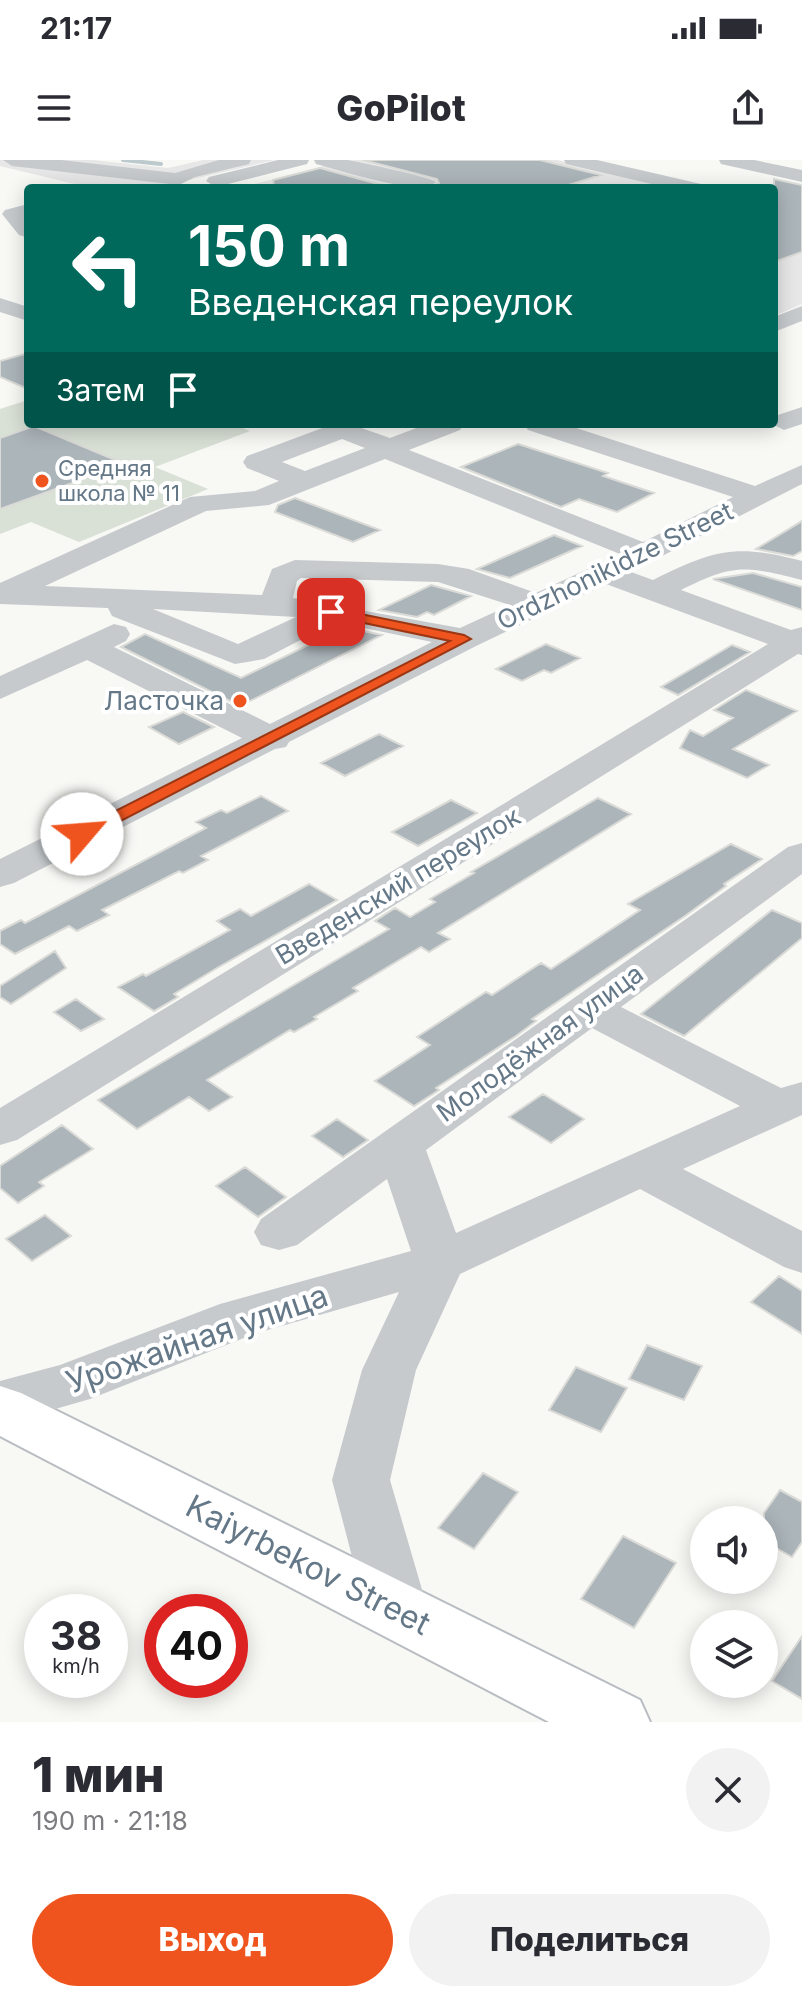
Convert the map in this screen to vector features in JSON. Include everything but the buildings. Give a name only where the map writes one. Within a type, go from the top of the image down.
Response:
[{"type":"main road","name":"Kaiyrbekov Street","points":[[0,1409],[616,1722]]},
{"type":"street","points":[[12,160],[113,184]]},
{"type":"street","points":[[127,184],[154,176],[179,179],[188,173],[242,160]]},
{"type":"street","points":[[208,184],[300,160]]},
{"type":"street","points":[[323,160],[398,179],[426,182]]},
{"type":"street","points":[[573,160],[687,184]]},
{"type":"street","points":[[605,167],[629,160]]},
{"type":"street","points":[[728,160],[797,175]]},
{"type":"street","points":[[757,184],[797,175]]},
{"type":"street","points":[[0,237],[24,225]]},
{"type":"street","points":[[0,305],[24,313]]},
{"type":"street","points":[[778,323],[802,313]]},
{"type":"street","points":[[0,595],[200,503],[259,499],[441,428]]},
{"type":"street","points":[[556,428],[777,495]]},
{"type":"street","points":[[306,482],[257,462],[342,430],[645,553]]},
{"type":"street","name":"Ordzhonikidze Street","points":[[0,875],[273,739],[464,639],[645,553],[777,495],[802,473]]},
{"type":"street","points":[[655,591],[720,559],[753,557],[801,570]]},
{"type":"street","points":[[275,605],[283,576],[295,569],[438,573],[458,576],[537,604]]},
{"type":"street","points":[[605,573],[800,642]]},
{"type":"street","points":[[0,595],[275,605],[331,612],[464,639]]},
{"type":"street","points":[[98,598],[235,654],[252,652],[331,612]]},
{"type":"street","points":[[0,689],[176,601]]},
{"type":"street","name":"Введенский переулок","points":[[0,1129],[800,642]]},
{"type":"street","points":[[88,647],[273,739]]},
{"type":"street","name":"Молодёжная улица","points":[[279,1232],[791,866]]},
{"type":"street","points":[[589,1008],[790,1102]]},
{"type":"street","name":"Урожайная улица","points":[[0,1403],[70,1384],[239,1318],[440,1262],[790,1102]]},
{"type":"street","points":[[397,1610],[361,1480],[389,1370],[440,1262],[400,1144]]},
{"type":"street","points":[[641,1168],[802,1254]]},
{"type":"shaded area","points":[[0,160],[92,160],[168,168],[203,160],[275,160],[171,184],[74,184],[0,166]]},
{"type":"shaded area","points":[[347,160],[557,160],[658,184],[255,184]]},
{"type":"shaded area","points":[[778,233],[802,239],[802,304],[778,314]]},
{"type":"shaded area","points":[[24,401],[24,428],[243,428],[250,431],[155,467],[208,489],[79,542],[31,522],[0,534],[0,409]]},
{"type":"waterway","points":[[123,160],[161,164]]},
{"type":"place","name":"Средняя школа № 11","points":[[42,481]]},
{"type":"place","name":"Ласточка","points":[[240,701]]},
{"type":"route","points":[[82,834],[464,639],[331,612]]}]
